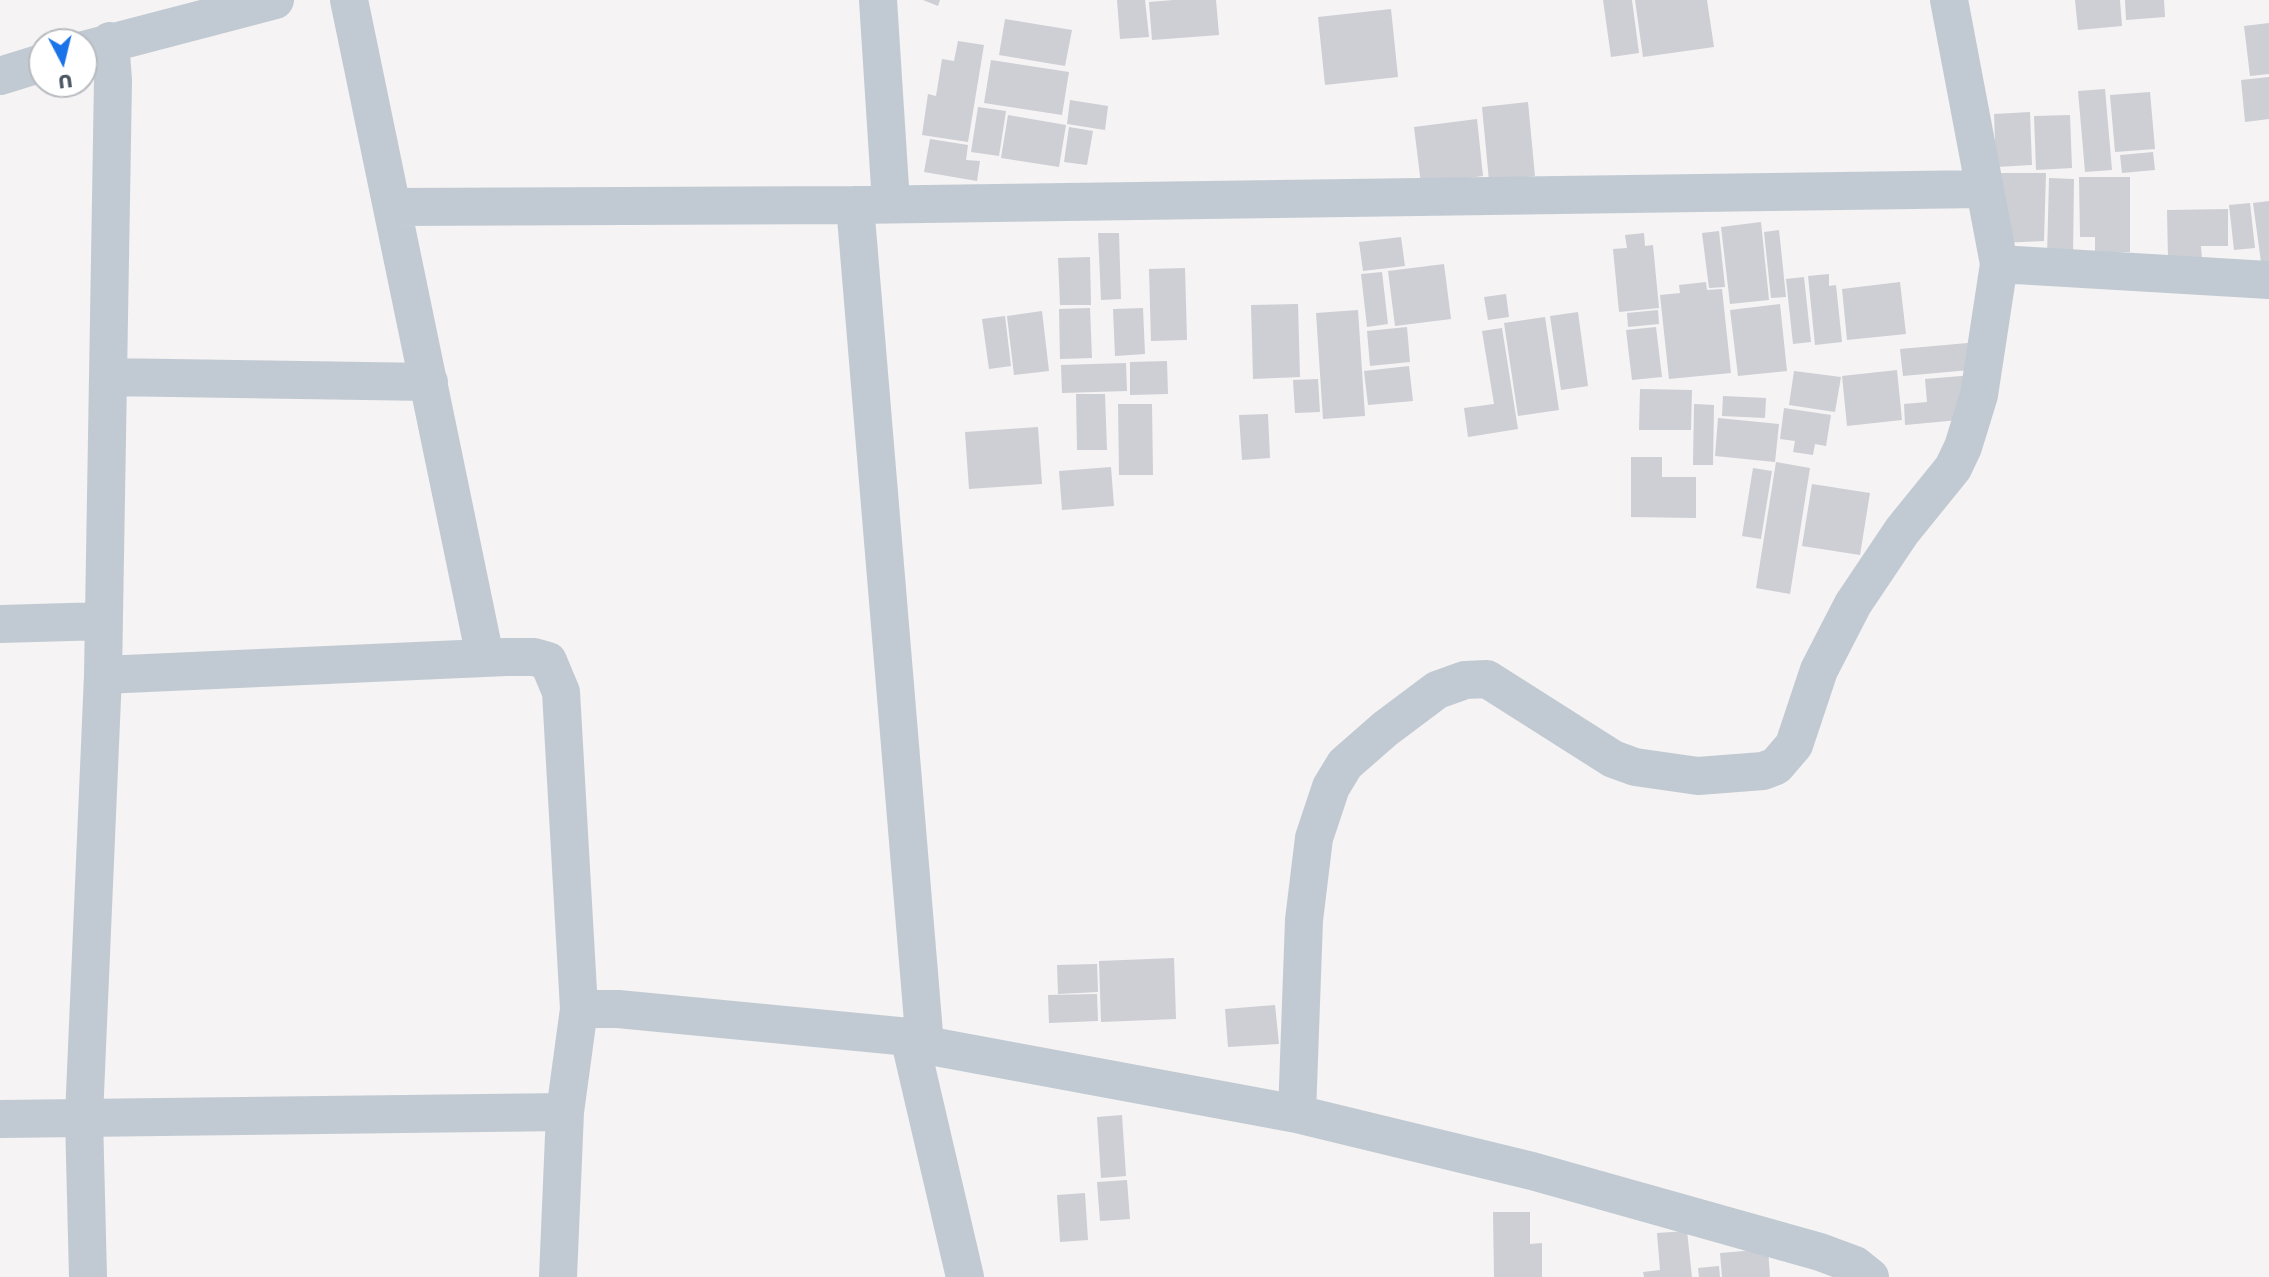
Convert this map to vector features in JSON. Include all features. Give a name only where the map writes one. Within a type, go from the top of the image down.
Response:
[{"type":"street","points":[[88,1277],[84,1117],[103,675],[108,377],[105,56],[275,0]]},
{"type":"street","points":[[878,0],[873,204],[917,1041],[965,1277]]},
{"type":"street","points":[[1297,1114],[1304,920],[1311,860],[1321,811],[1345,764],[1385,729],[1437,690],[1477,679],[1492,681],[1613,759],[1635,766],[1698,776],[1753,772],[1776,766],[1794,745],[1819,670],[1853,604],[1902,531],[1953,468],[1963,447],[1979,395],[1998,264],[1949,0]]},
{"type":"street","points":[[350,8],[485,657]]},
{"type":"street","points":[[0,76],[28,67]]},
{"type":"street","points":[[393,208],[1982,189]]},
{"type":"street","points":[[1998,264],[2269,280]]},
{"type":"street","points":[[108,377],[429,382]]},
{"type":"street","points":[[0,624],[104,621]]},
{"type":"street","points":[[103,675],[485,657],[542,658],[554,669],[561,692],[579,1009],[565,1112],[558,1277]]},
{"type":"street","points":[[579,1009],[618,1009],[917,1041],[1297,1114],[1532,1171],[1820,1252],[1854,1265],[1870,1277]]},
{"type":"street","points":[[0,1119],[565,1112]]},
{"type":"building","points":[[923,0],[940,0],[938,6]]},
{"type":"building","points":[[1117,0],[1145,0],[1149,37],[1120,39]]},
{"type":"building","points":[[1216,0],[1219,35],[1152,40],[1149,2]]},
{"type":"building","points":[[1603,0],[1632,0],[1639,53],[1611,57]]},
{"type":"building","points":[[1635,0],[1707,0],[1714,47],[1643,57]]},
{"type":"building","points":[[2075,0],[2120,0],[2122,26],[2078,30]]},
{"type":"building","points":[[2125,0],[2164,0],[2165,17],[2126,20]]},
{"type":"building","points":[[1391,9],[1398,77],[1325,85],[1318,17]]},
{"type":"building","points":[[1005,19],[1072,30],[1065,66],[999,55]]},
{"type":"building","points":[[2269,23],[2269,74],[2250,76],[2244,26]]},
{"type":"building","points":[[958,41],[984,45],[968,142],[922,135],[928,94],[936,96],[942,59],[954,61]]},
{"type":"building","points":[[991,60],[1069,72],[1062,115],[984,103]]},
{"type":"building","points":[[2269,77],[2269,119],[2245,122],[2241,80]]},
{"type":"building","points":[[2105,89],[2112,170],[2085,172],[2078,91]]},
{"type":"building","points":[[2150,92],[2155,149],[2115,152],[2110,95]]},
{"type":"building","points":[[1070,100],[1108,106],[1105,130],[1067,124]]},
{"type":"building","points":[[1528,102],[1535,176],[1489,181],[1482,107]]},
{"type":"building","points":[[978,107],[1006,111],[999,156],[971,152]]},
{"type":"building","points":[[2030,112],[2032,165],[1996,167],[1994,114]]},
{"type":"building","points":[[1008,115],[1066,125],[1059,167],[1001,158]]},
{"type":"building","points":[[2070,115],[2072,168],[2036,170],[2034,116]]},
{"type":"building","points":[[1477,119],[1483,176],[1421,184],[1414,127]]},
{"type":"building","points":[[1069,127],[1093,131],[1087,165],[1064,162]]},
{"type":"building","points":[[930,139],[968,145],[966,160],[980,161],[977,181],[924,172]]},
{"type":"building","points":[[2153,152],[2155,170],[2122,173],[2120,155]]},
{"type":"building","points":[[1993,173],[2046,173],[2044,241],[2001,243]]},
{"type":"building","points":[[2079,177],[2130,177],[2130,252],[2095,252],[2095,237],[2080,237]]},
{"type":"building","points":[[2049,178],[2074,179],[2073,258],[2047,258]]},
{"type":"building","points":[[2269,201],[2269,261],[2261,262],[2253,203]]},
{"type":"building","points":[[2250,203],[2255,248],[2234,250],[2229,205]]},
{"type":"building","points":[[2228,209],[2228,246],[2201,246],[2202,259],[2168,259],[2167,210]]},
{"type":"building","points":[[1761,222],[1769,300],[1730,304],[1721,227]]},
{"type":"building","points":[[1779,230],[1786,297],[1771,298],[1764,232]]},
{"type":"building","points":[[1719,231],[1725,287],[1709,288],[1702,233]]},
{"type":"building","points":[[1098,233],[1119,233],[1121,299],[1101,300]]},
{"type":"building","points":[[1644,233],[1645,246],[1653,245],[1659,308],[1619,312],[1613,249],[1627,248],[1625,235]]},
{"type":"building","points":[[1401,237],[1405,266],[1363,271],[1359,242]]},
{"type":"building","points":[[1090,257],[1091,305],[1060,305],[1058,258]]},
{"type":"building","points":[[1444,264],[1451,319],[1395,326],[1388,271]]},
{"type":"building","points":[[1185,268],[1187,340],[1151,341],[1149,269]]},
{"type":"building","points":[[1382,272],[1388,324],[1367,327],[1361,274]]},
{"type":"building","points":[[1829,274],[1829,286],[1836,285],[1842,342],[1815,345],[1808,276]]},
{"type":"building","points":[[1804,277],[1811,342],[1793,344],[1786,279]]},
{"type":"building","points":[[1706,282],[1707,290],[1722,289],[1731,373],[1669,379],[1660,295],[1680,293],[1679,285]]},
{"type":"building","points":[[1900,282],[1906,334],[1847,340],[1842,289]]},
{"type":"building","points":[[1506,294],[1509,317],[1488,320],[1484,297]]},
{"type":"building","points":[[1298,304],[1300,377],[1253,379],[1251,305]]},
{"type":"building","points":[[1780,304],[1787,371],[1738,376],[1730,310]]},
{"type":"building","points":[[1090,308],[1092,358],[1060,359],[1059,309]]},
{"type":"building","points":[[1143,308],[1145,354],[1115,356],[1113,309]]},
{"type":"building","points":[[1358,310],[1365,416],[1323,419],[1316,313]]},
{"type":"building","points":[[1658,310],[1659,324],[1628,327],[1627,313]]},
{"type":"building","points":[[1042,311],[1049,371],[1014,375],[1007,316]]},
{"type":"building","points":[[1578,312],[1588,386],[1561,390],[1550,316]]},
{"type":"building","points":[[1005,316],[1011,366],[989,369],[982,319]]},
{"type":"building","points":[[1545,317],[1559,410],[1518,416],[1504,323]]},
{"type":"building","points":[[1407,327],[1410,362],[1370,366],[1367,331]]},
{"type":"building","points":[[1656,327],[1662,377],[1632,380],[1626,330]]},
{"type":"building","points":[[1502,328],[1518,429],[1468,437],[1464,408],[1494,404],[1482,331]]},
{"type":"building","points":[[1979,342],[1981,369],[1903,376],[1900,349]]},
{"type":"building","points":[[1167,361],[1168,394],[1130,395],[1130,362]]},
{"type":"building","points":[[1126,363],[1127,391],[1062,393],[1061,365]]},
{"type":"building","points":[[1409,366],[1413,401],[1368,405],[1364,371]]},
{"type":"building","points":[[1897,370],[1902,420],[1847,426],[1842,376]]},
{"type":"building","points":[[1794,371],[1841,377],[1835,412],[1789,405]]},
{"type":"building","points":[[1973,375],[1959,420],[1905,425],[1904,404],[1927,402],[1925,379]]},
{"type":"building","points":[[1318,379],[1320,412],[1295,413],[1293,380]]},
{"type":"building","points":[[1640,389],[1692,390],[1691,430],[1639,430]]},
{"type":"building","points":[[1076,394],[1105,394],[1107,450],[1077,450]]},
{"type":"building","points":[[1723,396],[1766,398],[1765,418],[1722,416]]},
{"type":"building","points":[[1118,404],[1152,404],[1153,475],[1119,475]]},
{"type":"building","points":[[1694,404],[1714,405],[1713,465],[1693,465]]},
{"type":"building","points":[[1784,408],[1831,415],[1826,446],[1815,444],[1813,455],[1793,452],[1795,441],[1780,439]]},
{"type":"building","points":[[1268,414],[1270,458],[1242,460],[1239,415]]},
{"type":"building","points":[[1718,418],[1779,424],[1775,462],[1715,456]]},
{"type":"building","points":[[1038,427],[1042,484],[969,489],[965,432]]},
{"type":"building","points":[[1631,457],[1662,457],[1662,477],[1696,477],[1696,518],[1631,517]]},
{"type":"building","points":[[1776,462],[1810,468],[1790,594],[1756,588]]},
{"type":"building","points":[[1111,467],[1114,506],[1062,510],[1059,471]]},
{"type":"building","points":[[1753,468],[1772,471],[1761,539],[1742,536]]},
{"type":"building","points":[[1812,484],[1870,493],[1860,555],[1802,546]]},
{"type":"building","points":[[1174,958],[1176,1019],[1101,1022],[1099,961]]},
{"type":"building","points":[[1097,964],[1098,992],[1058,994],[1057,965]]},
{"type":"building","points":[[1097,994],[1098,1021],[1049,1023],[1048,995]]},
{"type":"building","points":[[1275,1005],[1279,1044],[1228,1047],[1225,1009]]},
{"type":"building","points":[[1122,1115],[1126,1176],[1101,1178],[1097,1117]]},
{"type":"building","points":[[1127,1180],[1130,1219],[1100,1221],[1097,1182]]},
{"type":"building","points":[[1085,1193],[1088,1240],[1060,1242],[1057,1195]]},
{"type":"building","points":[[1493,1212],[1530,1212],[1530,1244],[1542,1243],[1542,1277],[1494,1277]]},
{"type":"building","points":[[1687,1231],[1692,1277],[1644,1277],[1643,1272],[1660,1270],[1657,1233]]},
{"type":"building","points":[[1768,1249],[1770,1277],[1722,1277],[1720,1253]]},
{"type":"building","points":[[1719,1266],[1720,1277],[1699,1277],[1698,1268]]}]
